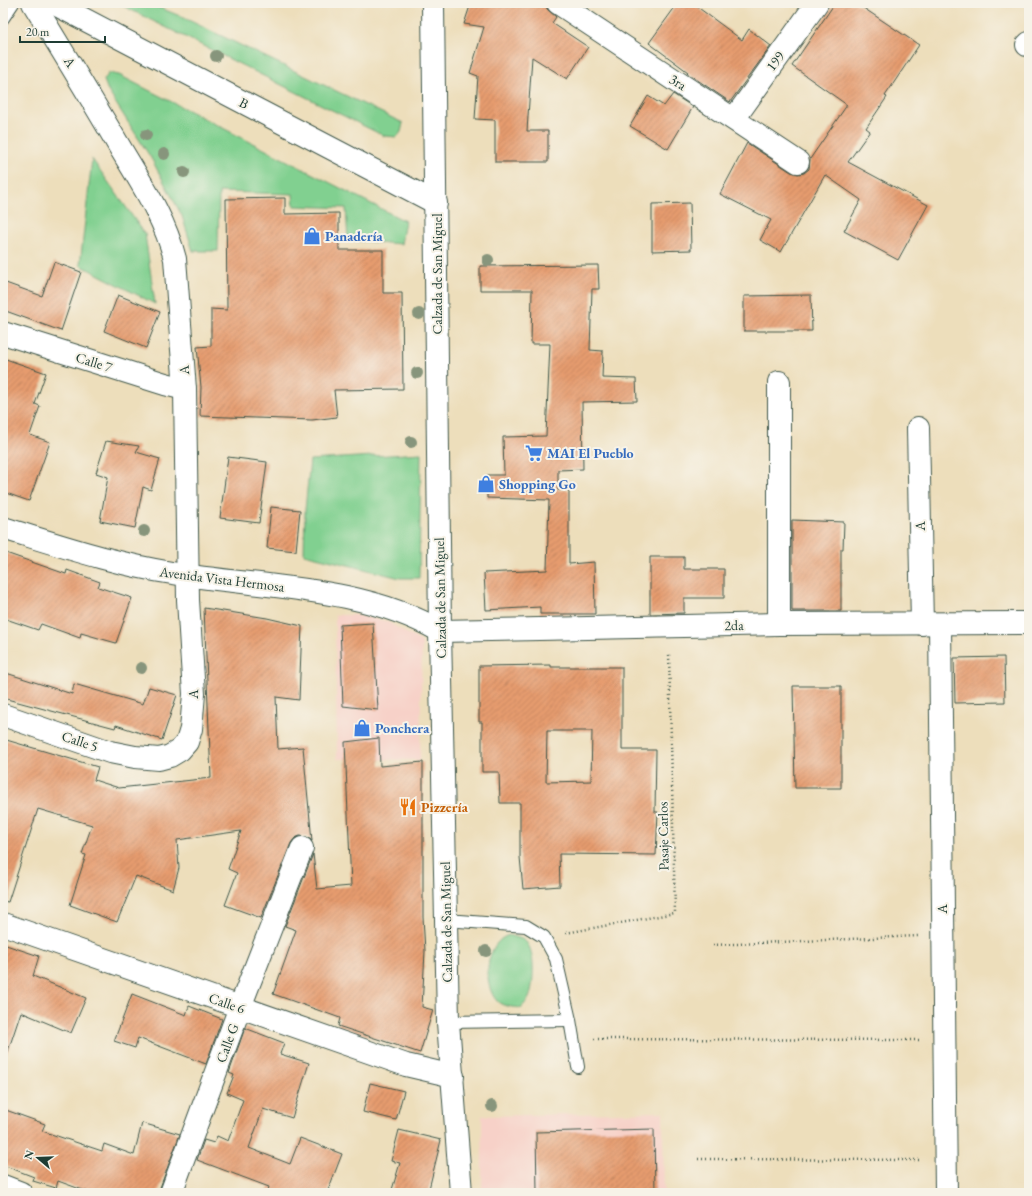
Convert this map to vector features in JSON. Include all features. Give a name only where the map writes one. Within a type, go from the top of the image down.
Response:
[{"type":"street","name":"A","points":[[33,3],[154,204],[170,239],[178,281],[185,389],[188,575],[194,694],[191,729],[187,742],[180,750],[159,759]]},
{"type":"street","name":"B","points":[[53,3],[436,203]]},
{"type":"street","name":"Calzada de San Miguel","points":[[433,3],[440,631],[448,1022],[453,1076],[460,1193]]},
{"type":"street","name":"3ra","points":[[558,3],[798,162]]},
{"type":"street","name":"199","points":[[734,119],[817,3]]},
{"type":"street","name":"Calle 7","points":[[3,333],[185,389]]},
{"type":"street","points":[[778,624],[779,382]]},
{"type":"street","name":"A","points":[[918,428],[931,624],[942,935],[944,1160],[946,1193]]},
{"type":"street","name":"Avenida Vista Hermosa","points":[[3,528],[122,564],[188,575],[276,585],[377,604],[418,618],[440,631]]},
{"type":"street","name":"2da","points":[[440,631],[778,624],[1029,624]]},
{"type":"street","name":"Calle 5","points":[[3,715],[110,752],[134,757],[159,759]]},
{"type":"street","name":"Calle G","points":[[171,1193],[240,1007],[302,848]]},
{"type":"street","name":"Calle 6","points":[[3,924],[406,1065],[453,1076]]},
{"type":"street","points":[[3,1186],[21,1193]]},
{"type":"lane","points":[[3,18],[13,3]]},
{"type":"lane","points":[[446,920],[526,926],[544,937],[556,960],[574,1039],[578,1067]]},
{"type":"lane","points":[[448,1022],[570,1020]]},
{"type":"path","name":"Pasaje Carlos","points":[[544,937],[675,912],[669,626]]},
{"type":"path","points":[[713,946],[942,935]]},
{"type":"path","points":[[574,1039],[943,1040]]},
{"type":"path","points":[[698,1159],[944,1160]]},
{"type":"shaded area","points":[[335,615],[357,615],[386,621],[422,642],[420,760],[337,759]]},
{"type":"shaded area","points":[[663,1112],[664,1193],[482,1193],[482,1116]]},
{"type":"green space","points":[[117,3],[148,3],[180,16],[403,123],[401,132],[397,137],[384,136]]},
{"type":"green space","points":[[109,73],[119,75],[405,221],[401,244],[348,240],[346,208],[294,206],[293,194],[219,192],[218,251],[193,251],[182,216],[151,158],[108,91],[104,80]]},
{"type":"green space","points":[[92,159],[145,234],[155,304],[80,265]]},
{"type":"green space","points":[[421,453],[419,578],[400,578],[304,554],[305,510],[310,460]]},
{"type":"green space","points":[[509,935],[526,942],[533,961],[531,993],[521,1008],[499,1003],[492,994],[489,985],[488,965],[491,955],[495,946],[501,939]]},
{"type":"building","points":[[471,3],[546,3],[547,9],[556,17],[552,23],[588,47],[567,79],[532,57],[527,131],[548,131],[548,162],[495,162],[495,120],[475,119],[478,76],[470,73],[484,27],[464,24]]},
{"type":"building","points":[[678,3],[692,3],[742,40],[749,29],[771,46],[730,102],[687,73],[688,72],[649,43]]},
{"type":"building","points":[[835,3],[856,3],[919,45],[885,96],[887,97],[866,128],[870,131],[848,162],[928,205],[898,260],[844,231],[861,200],[825,175],[781,252],[760,240],[771,220],[720,194],[747,143],[791,172],[798,174],[804,173],[809,169],[810,159],[847,105],[792,66]]},
{"type":"building","points":[[673,94],[693,107],[668,149],[630,126],[648,96],[664,106]]},
{"type":"building","points":[[285,198],[285,214],[339,213],[339,250],[383,250],[383,293],[402,293],[403,389],[334,390],[337,417],[312,420],[200,416],[201,387],[197,347],[211,346],[211,309],[227,310],[226,199]]},
{"type":"building","points":[[690,203],[691,250],[652,251],[652,204]]},
{"type":"building","points":[[54,262],[81,272],[61,331],[3,310],[3,282],[42,296]]},
{"type":"building","points":[[598,265],[599,289],[592,289],[590,350],[603,351],[602,378],[636,379],[637,401],[582,402],[583,469],[558,470],[558,490],[569,490],[569,564],[594,562],[595,614],[540,614],[540,607],[486,610],[484,573],[547,570],[549,500],[487,498],[487,475],[504,475],[503,437],[546,436],[550,344],[531,344],[532,290],[480,290],[480,266]]},
{"type":"building","points":[[118,295],[160,312],[146,348],[104,331]]},
{"type":"building","points":[[811,295],[812,331],[744,331],[744,296]]},
{"type":"building","points":[[3,358],[46,373],[35,404],[40,406],[30,435],[50,442],[29,501],[3,492]]},
{"type":"building","points":[[106,441],[139,446],[136,452],[160,459],[151,490],[143,487],[135,528],[100,521],[108,477],[96,473]]},
{"type":"building","points":[[228,457],[267,462],[259,523],[220,518]]},
{"type":"building","points":[[271,507],[300,510],[296,551],[267,548]]},
{"type":"building","points":[[792,520],[844,522],[843,549],[841,549],[841,611],[792,611]]},
{"type":"building","points":[[3,552],[66,574],[67,570],[100,582],[98,587],[132,598],[116,643],[81,633],[80,638],[41,624],[38,630],[3,618]]},
{"type":"building","points":[[650,557],[684,557],[684,569],[724,569],[724,598],[684,598],[684,613],[650,614]]},
{"type":"building","points":[[204,608],[267,618],[302,626],[299,700],[276,697],[278,749],[303,747],[312,841],[307,837],[300,836],[295,838],[291,843],[261,918],[225,905],[237,873],[228,869],[241,831],[177,840],[179,868],[173,890],[136,876],[117,922],[70,905],[86,855],[82,854],[92,825],[38,809],[8,902],[3,901],[3,739],[98,767],[94,780],[119,788],[211,778]]},
{"type":"building","points":[[373,623],[378,710],[343,706],[340,625]]},
{"type":"building","points":[[1004,657],[1005,702],[955,703],[954,658]]},
{"type":"building","points":[[551,665],[551,667],[622,667],[622,750],[656,750],[655,812],[658,812],[656,855],[559,854],[560,886],[523,889],[520,857],[520,803],[500,803],[499,772],[482,772],[482,722],[479,722],[479,666]],"holes":[[[547,731],[592,731],[591,781],[546,782]]]},
{"type":"building","points":[[3,672],[72,694],[74,684],[143,704],[149,687],[177,695],[162,740],[116,725],[115,728],[3,698]]},
{"type":"building","points":[[793,686],[841,686],[841,788],[795,788]]},
{"type":"building","points":[[379,738],[380,766],[423,762],[423,917],[425,951],[422,1007],[433,1010],[420,1053],[338,1026],[340,1018],[273,994],[296,930],[285,926],[313,854],[317,889],[351,886],[345,742]]},
{"type":"building","points":[[3,944],[39,956],[33,976],[86,998],[71,1033],[21,1012],[7,1054],[3,1053]]},
{"type":"building","points":[[132,994],[186,1015],[189,1006],[222,1019],[206,1064],[138,1038],[135,1048],[114,1041]]},
{"type":"building","points":[[245,1028],[284,1043],[280,1054],[309,1063],[292,1118],[263,1109],[249,1148],[290,1164],[300,1138],[342,1154],[327,1193],[267,1193],[269,1187],[197,1160],[204,1140],[214,1143],[217,1136],[228,1141],[243,1100],[227,1093],[234,1075],[229,1073]]},
{"type":"building","points":[[370,1083],[404,1091],[396,1120],[363,1112]]},
{"type":"building","points":[[3,1109],[45,1124],[42,1131],[102,1151],[104,1144],[134,1155],[142,1123],[180,1134],[158,1193],[91,1193],[58,1181],[56,1188],[33,1181],[34,1177],[3,1165]]},
{"type":"building","points":[[654,1129],[655,1193],[537,1193],[536,1132]]},
{"type":"building","points":[[399,1130],[441,1140],[428,1193],[391,1193],[400,1163],[391,1161]]},
{"type":"place","name":"Panadería","points":[[312,236]]},
{"type":"place","name":"MAI El Pueblo","points":[[534,453]]},
{"type":"place","name":"Shopping Go","points":[[486,484]]},
{"type":"place","name":"Ponchera","points":[[362,728]]},
{"type":"place","name":"Pizzería","points":[[408,807]]}]
